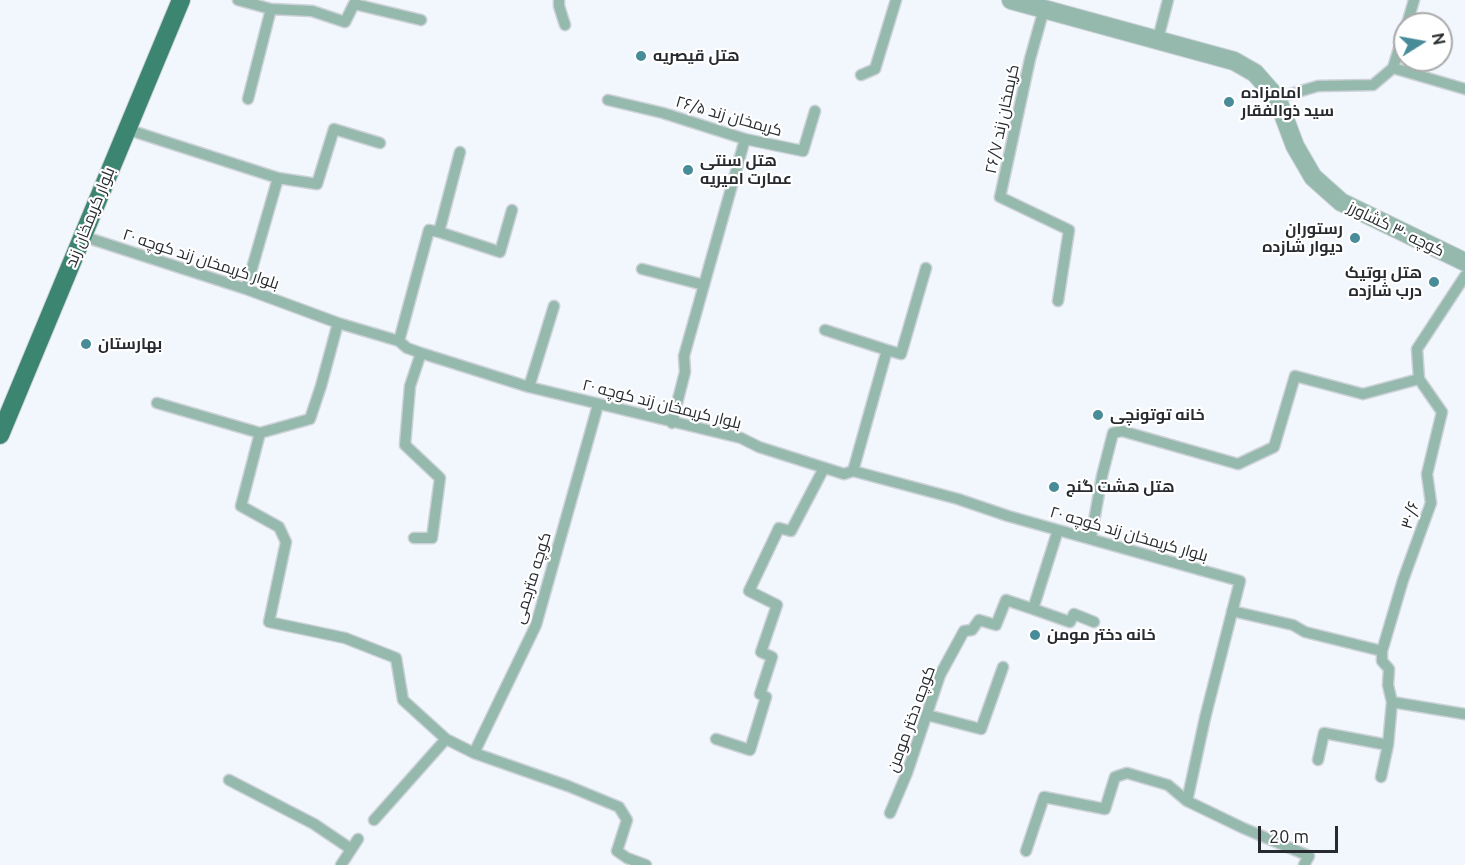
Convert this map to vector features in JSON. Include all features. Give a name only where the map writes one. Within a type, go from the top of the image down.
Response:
[{"type":"main road","name":"بلوار کریمخان زند","points":[[0,435],[181,0]]},
{"type":"street","name":"کوچه ۳۰ کشاورز","points":[[1011,0],[1052,7],[1234,61],[1256,73],[1277,98],[1295,146],[1313,177],[1341,202],[1465,262]]},
{"type":"lane","points":[[238,0],[271,9],[314,5],[345,22],[354,4],[422,20]]},
{"type":"lane","points":[[559,0],[565,25]]},
{"type":"lane","points":[[861,75],[875,69],[896,0]]},
{"type":"lane","points":[[1158,39],[1168,0]]},
{"type":"lane","name":"کریمخان زند ۲۶/۷","points":[[1052,7],[1030,59],[1000,196],[1069,230],[1058,301]]},
{"type":"lane","points":[[248,99],[271,9]]},
{"type":"lane","points":[[1277,98],[1318,86],[1373,85],[1393,68]]},
{"type":"lane","points":[[1407,72],[1465,89]]},
{"type":"lane","name":"کریمخان زند ۲۶/۵","points":[[608,100],[663,113],[745,139],[803,151],[815,111]]},
{"type":"lane","points":[[126,129],[278,178],[317,184],[334,129],[380,143]]},
{"type":"lane","points":[[672,423],[685,372],[684,356],[745,139]]},
{"type":"lane","points":[[440,232],[460,152]]},
{"type":"lane","points":[[246,289],[278,178]]},
{"type":"lane","points":[[399,341],[429,230],[500,252],[512,210]]},
{"type":"lane","name":"بلوار کریمخان زند کوچه ۲۰","points":[[82,236],[399,341],[407,348],[421,353],[529,387],[741,438],[844,474],[853,471],[958,499],[1058,530],[1240,581],[1232,611]]},
{"type":"lane","points":[[825,330],[901,354],[926,268]]},
{"type":"lane","points":[[642,269],[704,285]]},
{"type":"lane","points":[[1091,538],[1102,476],[1113,432],[1122,431],[1238,464],[1274,447],[1294,376],[1363,394],[1419,379],[1417,349],[1465,276]]},
{"type":"lane","points":[[529,387],[554,306]]},
{"type":"lane","points":[[157,403],[260,433],[310,419],[338,322]]},
{"type":"lane","points":[[853,471],[887,350]]},
{"type":"lane","points":[[414,538],[432,538],[440,478],[405,445],[410,386],[421,353]]},
{"type":"lane","name":"۳۰/۶","points":[[1381,777],[1388,745],[1392,702],[1388,685],[1389,669],[1382,661],[1382,651],[1403,580],[1431,503],[1427,474],[1442,412],[1419,379]]},
{"type":"lane","name":"کوچه مترجمی","points":[[474,753],[536,625],[598,405]]},
{"type":"lane","points":[[260,433],[241,506],[279,527],[286,542],[269,622],[345,638],[396,658],[403,700],[446,739],[474,753],[568,786],[619,807],[627,820],[617,851],[626,862],[646,865]]},
{"type":"lane","points":[[716,739],[750,750],[766,697],[760,694],[772,657],[760,652],[777,605],[749,591],[779,528],[791,531],[824,468]]},
{"type":"lane","points":[[1058,530],[1033,609],[1070,622],[1074,615],[1094,622]]},
{"type":"lane","name":"کوچه دختر مومن","points":[[890,813],[908,773],[940,675],[964,631],[972,630],[979,620],[996,624],[1006,600],[1033,609]]},
{"type":"lane","points":[[1187,801],[1232,611],[1293,625],[1305,632],[1382,651]]},
{"type":"lane","points":[[927,714],[981,729],[1003,667]]},
{"type":"lane","points":[[1392,702],[1465,714]]},
{"type":"lane","points":[[1318,760],[1324,733],[1388,745]]},
{"type":"lane","points":[[374,820],[446,739]]},
{"type":"lane","points":[[1026,851],[1044,796],[1105,809],[1115,777],[1127,773],[1168,785],[1187,801],[1309,856],[1304,865]]},
{"type":"lane","points":[[229,780],[314,824],[351,849]]},
{"type":"lane","points":[[341,865],[358,839]]},
{"type":"place","name":"هتل قیصریه","points":[[641,56]]},
{"type":"place","name":"امامزاده سید ذوالفقار","points":[[1229,102]]},
{"type":"place","name":"هتل سنتی عمارت امیریه","points":[[688,170]]},
{"type":"place","name":"رستوران دیوار شازده","points":[[1355,238]]},
{"type":"place","name":"هتل بوتیک درب شازده","points":[[1434,282]]},
{"type":"place","name":"بهارستان","points":[[86,344]]},
{"type":"place","name":"خانه توتونچی","points":[[1098,415]]},
{"type":"place","name":"هتل هشت گنج","points":[[1054,487]]},
{"type":"place","name":"خانه دختر مومن","points":[[1035,635]]}]
